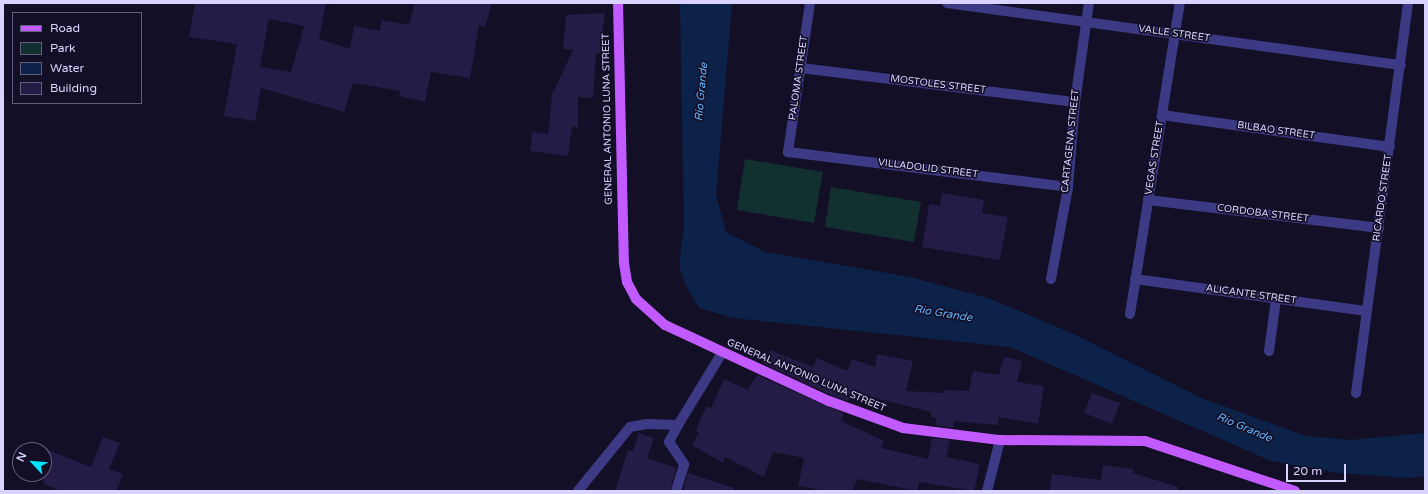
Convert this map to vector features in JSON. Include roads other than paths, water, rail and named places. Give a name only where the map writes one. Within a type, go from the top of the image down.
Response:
[{"type":"main road","name":"GENERAL ANTONIO LUNA STREET","points":[[618,3],[624,263],[627,282],[636,299],[665,325],[722,353],[877,421],[930,434],[1000,440],[1145,441],[1295,491]]},
{"type":"street","name":"PALOMA STREET","points":[[788,152],[810,3]]},
{"type":"street","name":"VALLE STREET","points":[[947,3],[1401,65]]},
{"type":"street","name":"CARTAGENA STREET","points":[[1051,279],[1068,187],[1075,102],[1089,3]]},
{"type":"street","name":"VEGAS STREET","points":[[1130,314],[1180,3]]},
{"type":"street","name":"RICARDO STREET","points":[[1356,393],[1401,65],[1408,3]]},
{"type":"street","name":"MOSTOLES STREET","points":[[801,68],[1075,102]]},
{"type":"street","name":"BILBAO STREET","points":[[1162,115],[1390,147]]},
{"type":"street","name":"VILLADOLID STREET","points":[[788,152],[1068,187]]},
{"type":"street","name":"CORDOBA STREET","points":[[1148,200],[1378,228]]},
{"type":"street","name":"ALICANTE STREET","points":[[1135,279],[1368,311]]},
{"type":"street","points":[[1269,351],[1276,299]]},
{"type":"street","points":[[676,491],[684,464],[669,442],[722,353]]},
{"type":"street","points":[[578,491],[630,427],[647,424],[678,425]]},
{"type":"street","points":[[988,491],[1000,440]]},
{"type":"water","name":"Rio Grande","points":[[680,3],[732,3],[716,195],[726,232],[765,252],[910,277],[988,298],[1074,334],[1201,398],[1306,436],[1350,440],[1425,433],[1425,476],[1410,478],[1339,473],[1271,461],[1010,347],[733,318],[699,308],[686,286],[679,265],[684,228]]}]
